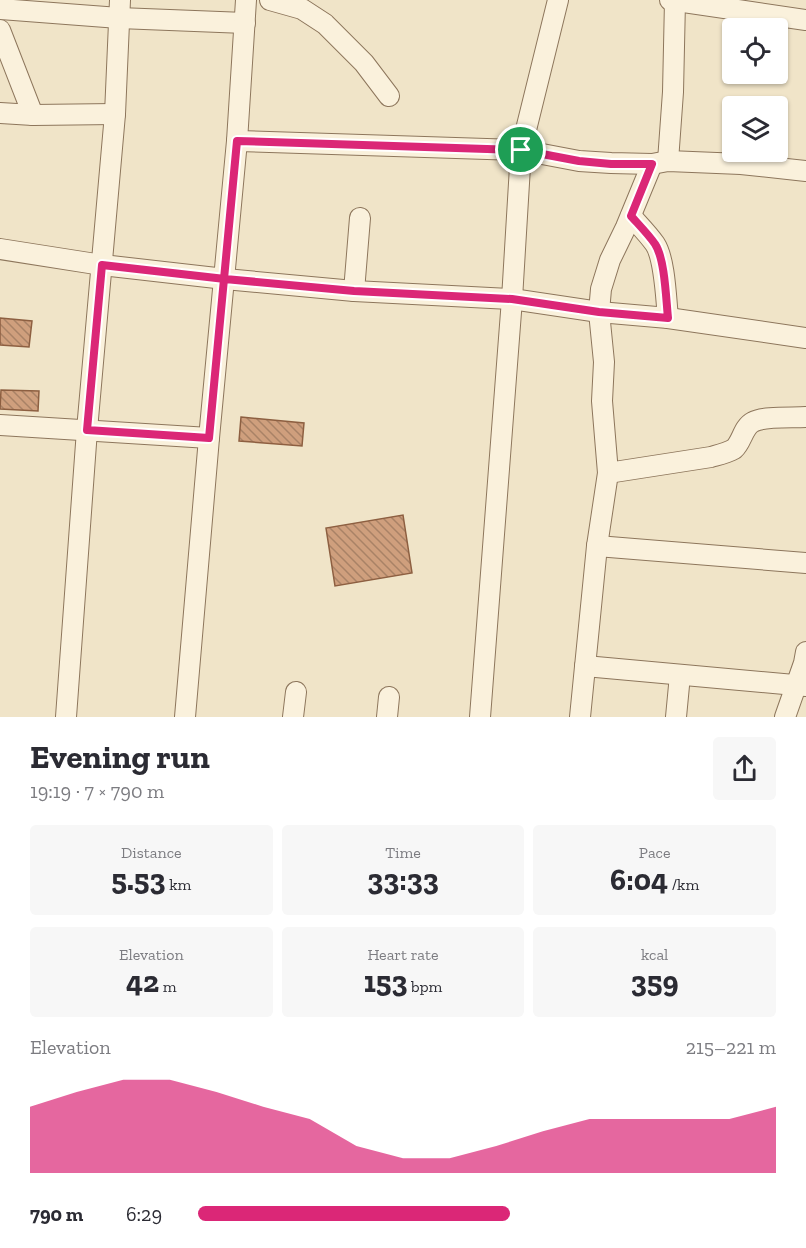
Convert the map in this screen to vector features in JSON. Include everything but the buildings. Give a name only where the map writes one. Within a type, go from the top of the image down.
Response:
[{"type":"street","points":[[185,717],[237,141],[246,0]]},
{"type":"street","points":[[270,0],[302,9],[325,24],[364,63],[389,96]]},
{"type":"street","points":[[480,717],[521,150],[558,0]]},
{"type":"street","points":[[670,0],[806,20]]},
{"type":"street","points":[[580,717],[597,546],[608,473],[602,401],[604,362],[599,312],[601,289],[610,260],[660,162],[673,92],[685,1]]},
{"type":"street","points":[[0,9],[120,9],[245,23]]},
{"type":"street","points":[[66,717],[87,430],[115,114],[120,9]]},
{"type":"street","points":[[0,30],[33,114]]},
{"type":"street","points":[[0,113],[115,114]]},
{"type":"street","points":[[237,141],[521,150],[579,161],[611,164],[660,162],[741,164],[806,171]]},
{"type":"street","points":[[631,216],[656,245],[659,252],[668,318]]},
{"type":"street","points":[[354,291],[360,218]]},
{"type":"street","points":[[0,249],[102,265],[225,279],[354,291],[512,299],[806,338]]},
{"type":"street","points":[[608,473],[724,453],[736,448],[748,425],[754,421],[806,417]]},
{"type":"street","points":[[0,424],[209,438]]},
{"type":"street","points":[[597,546],[806,562]]},
{"type":"street","points":[[785,717],[801,686],[806,652]]},
{"type":"street","points":[[585,666],[801,686]]},
{"type":"street","points":[[676,717],[680,675]]},
{"type":"street","points":[[293,717],[296,692]]},
{"type":"street","points":[[387,717],[389,697]]},
{"type":"route","points":[[521,150],[237,141],[225,279],[209,438],[87,430],[102,265],[225,279],[354,291],[512,299],[599,312],[668,318],[659,252],[656,245],[631,216],[652,164],[579,161],[521,150]]}]
